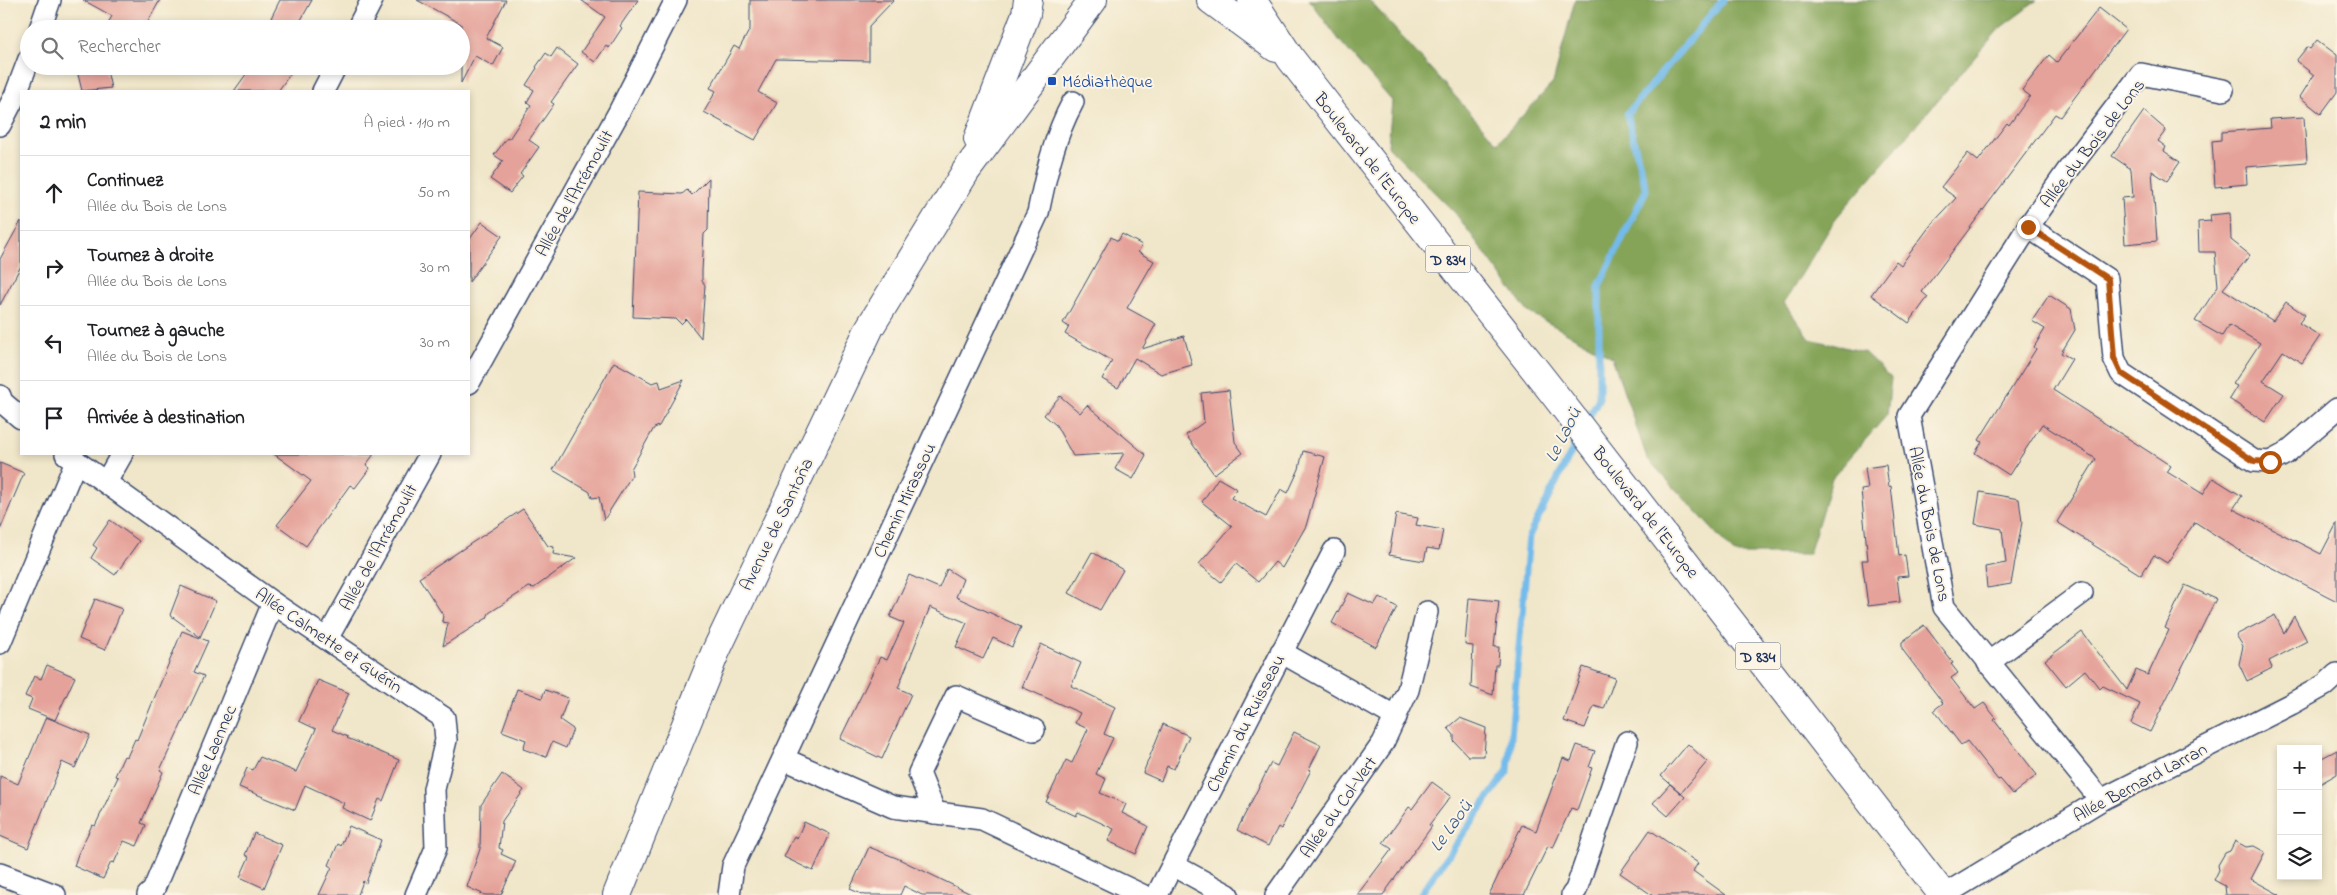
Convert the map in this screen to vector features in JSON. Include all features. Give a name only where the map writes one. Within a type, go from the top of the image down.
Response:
[{"type":"main road","name":"Avenue de Santoña","points":[[966,171],[1026,14],[1028,0]]},
{"type":"main road","name":"Avenue de Santoña","points":[[618,894],[715,653],[870,327],[966,171],[1093,0]]},
{"type":"main road","name":"Boulevard de l'Europe","points":[[1211,0],[1291,59]]},
{"type":"main road","name":"Boulevard de l'Europe","points":[[1252,0],[1291,59],[1597,448],[1944,895]]},
{"type":"street","points":[[43,20],[50,0]]},
{"type":"street","points":[[361,20],[372,0]]},
{"type":"street","name":"Allée de l'Arrémoulit","points":[[470,381],[619,112],[676,0]]},
{"type":"street","name":"Allée du Bois de Lons","points":[[2101,800],[1944,607],[1909,416],[2028,227],[2068,170],[2141,74],[2223,90]]},
{"type":"street","points":[[0,125],[15,96],[23,75]]},
{"type":"street","points":[[324,90],[331,75]]},
{"type":"street","name":"Chemin Mirassou","points":[[729,895],[733,866],[1038,213],[1050,154],[1073,102]]},
{"type":"street","points":[[2028,227],[2108,279],[2114,358],[2121,373],[2254,461],[2270,462],[2286,454],[2337,409]]},
{"type":"street","points":[[0,396],[2,402],[20,417]]},
{"type":"street","points":[[106,482],[121,455]]},
{"type":"street","name":"Allée de l'Arrémoulit","points":[[327,639],[429,455]]},
{"type":"street","points":[[0,643],[71,457]]},
{"type":"street","name":"Allée Calmette et Guérin","points":[[71,457],[273,603],[444,718],[446,740],[434,789],[436,848],[416,895]]},
{"type":"street","name":"Chemin du Ruisseau","points":[[1157,895],[1174,865],[1280,652],[1334,551]]},
{"type":"street","points":[[1988,663],[2082,593]]},
{"type":"street","name":"Allée Laennec","points":[[148,895],[153,891],[273,603]]},
{"type":"street","name":"Allée du Col-Vert","points":[[1276,895],[1383,743],[1408,690],[1427,612]]},
{"type":"street","points":[[1280,652],[1396,717]]},
{"type":"street","name":"Allée Bernard Larran","points":[[1944,895],[2101,800],[2291,704],[2325,685],[2337,674]]},
{"type":"street","points":[[935,812],[920,773],[956,696],[1034,730]]},
{"type":"street","points":[[1577,893],[1627,742]]},
{"type":"street","points":[[784,759],[894,807],[982,818],[1142,895]]},
{"type":"street","points":[[1174,865],[1228,895]]},
{"type":"street","points":[[0,874],[55,895]]},
{"type":"green space","points":[[1309,0],[1369,0],[1497,143],[1553,83],[1575,0],[2038,0],[2000,28],[1836,218],[1784,303],[1810,339],[1864,352],[1891,378],[1887,415],[1832,478],[1809,554],[1735,554],[1647,458],[1612,357],[1528,312],[1456,214],[1388,146],[1392,101],[1340,41]]},
{"type":"building","points":[[83,0],[160,0],[149,20],[110,20],[112,16]]},
{"type":"building","points":[[280,0],[312,0],[301,20],[275,20],[271,18]]},
{"type":"building","points":[[417,0],[506,0],[486,38],[503,47],[493,66],[475,56],[470,66],[470,20],[454,20]]},
{"type":"building","points":[[581,0],[638,0],[620,26],[622,28],[609,48],[606,46],[595,62],[581,52],[605,17]]},
{"type":"building","points":[[750,0],[894,0],[869,26],[869,61],[776,59],[758,92],[777,103],[755,140],[704,112],[716,91],[710,88],[734,46],[739,49],[750,29]]},
{"type":"building","points":[[2099,8],[2126,29],[2060,117],[2055,114],[1922,292],[1928,297],[1909,323],[1871,295],[1896,261],[1901,265],[1930,226],[1956,198],[1941,187],[1968,153],[1978,161],[2007,123],[2009,125],[2030,96],[2022,90],[2049,55],[2057,62]]},
{"type":"building","points":[[2317,40],[2337,55],[2337,92],[2321,114],[2300,97],[2314,75],[2296,61],[2307,47],[2310,49]]},
{"type":"building","points":[[557,48],[578,64],[551,102],[554,104],[529,140],[539,147],[520,174],[523,176],[510,193],[490,179],[503,161],[494,155],[507,138],[509,139],[531,105],[527,102],[534,90],[526,85],[536,67],[546,53],[551,57]]},
{"type":"building","points":[[78,75],[108,75],[111,88],[82,90]]},
{"type":"building","points":[[246,75],[290,75],[279,90],[235,90]]},
{"type":"building","points":[[461,75],[465,75],[461,83]]},
{"type":"building","points":[[2144,111],[2166,130],[2158,141],[2166,147],[2164,151],[2180,162],[2167,181],[2152,171],[2157,241],[2125,244],[2122,198],[2133,197],[2131,169],[2112,156]]},
{"type":"building","points":[[2304,117],[2307,162],[2246,167],[2247,184],[2215,187],[2212,141],[2221,140],[2221,132],[2271,128],[2270,119]]},
{"type":"building","points":[[709,178],[708,230],[704,234],[702,271],[702,281],[705,285],[701,338],[686,319],[681,324],[676,319],[633,317],[638,192],[682,194],[687,190],[692,195]]},
{"type":"building","points":[[2230,213],[2231,240],[2250,255],[2223,289],[2273,321],[2286,302],[2305,315],[2299,323],[2320,336],[2302,363],[2283,351],[2263,381],[2284,394],[2265,422],[2229,399],[2237,386],[2233,384],[2260,343],[2229,325],[2222,336],[2195,321],[2218,286],[2215,252],[2199,252],[2198,222],[2211,221],[2210,215]]},
{"type":"building","points":[[482,222],[502,236],[470,281],[470,239]]},
{"type":"building","points":[[20,223],[20,268],[0,305],[0,259]]},
{"type":"building","points":[[1122,234],[1142,245],[1138,252],[1154,261],[1127,308],[1156,324],[1142,349],[1184,336],[1192,365],[1161,374],[1135,358],[1118,388],[1102,379],[1112,361],[1065,334],[1069,327],[1063,323],[1111,237],[1118,241]]},
{"type":"building","points":[[2049,295],[2071,309],[2075,330],[2061,353],[2072,359],[2053,390],[2171,466],[2167,472],[2203,494],[2213,478],[2242,496],[2233,509],[2321,554],[2337,523],[2337,601],[2245,554],[2195,522],[2167,563],[2154,555],[2141,575],[2057,522],[2096,459],[2042,424],[2009,475],[1975,453],[1982,442],[1979,440],[2036,349],[2034,347],[2045,329],[2032,321]]},
{"type":"building","points":[[614,362],[652,383],[659,381],[661,388],[684,380],[659,426],[654,428],[631,469],[632,475],[604,520],[599,497],[592,498],[590,492],[553,470]]},
{"type":"building","points":[[1229,390],[1235,442],[1243,453],[1214,474],[1186,435],[1204,422],[1201,393]]},
{"type":"building","points":[[1060,396],[1080,413],[1087,405],[1146,455],[1133,479],[1115,469],[1124,453],[1073,456],[1056,425],[1044,415]]},
{"type":"building","points":[[1303,451],[1325,457],[1306,526],[1282,568],[1275,562],[1258,582],[1236,564],[1221,582],[1199,564],[1232,526],[1202,502],[1218,478],[1237,489],[1231,498],[1266,517],[1281,489],[1288,493],[1299,469]]},
{"type":"building","points":[[275,455],[373,455],[366,465],[370,468],[355,488],[350,485],[306,546],[277,525],[311,481]]},
{"type":"building","points":[[0,463],[24,473],[0,530]]},
{"type":"building","points":[[1886,465],[1889,487],[1891,486],[1899,556],[1905,555],[1908,576],[1897,577],[1900,602],[1868,606],[1862,560],[1868,560],[1861,490],[1868,489],[1865,468]]},
{"type":"building","points":[[1980,492],[2019,499],[2022,522],[2011,584],[1987,588],[1985,567],[2006,563],[2002,529],[1975,524]]},
{"type":"building","points":[[523,509],[548,546],[554,547],[553,554],[576,558],[534,588],[529,587],[489,613],[487,618],[443,646],[448,623],[442,622],[443,615],[419,578]]},
{"type":"building","points":[[1396,514],[1418,518],[1416,525],[1443,530],[1439,550],[1427,548],[1424,561],[1389,555]]},
{"type":"building","points":[[110,520],[139,541],[115,575],[91,558],[97,548],[93,545]]},
{"type":"building","points":[[1092,552],[1123,570],[1100,610],[1069,593]]},
{"type":"building","points":[[947,569],[963,579],[956,597],[1021,627],[1012,647],[993,638],[983,659],[956,647],[967,623],[930,607],[898,688],[911,694],[882,759],[840,739],[880,657],[887,660],[904,623],[890,617],[909,575],[939,588]]},
{"type":"building","points":[[2185,585],[2216,599],[2150,732],[2131,723],[2140,704],[2103,686],[2100,689],[2085,670],[2066,686],[2045,660],[2082,632],[2127,690],[2136,670],[2148,675],[2169,630],[2165,628]]},
{"type":"building","points":[[181,586],[216,601],[200,637],[170,615]]},
{"type":"building","points":[[1348,593],[1374,605],[1379,597],[1397,607],[1376,647],[1332,623]]},
{"type":"building","points":[[1469,598],[1499,601],[1494,647],[1499,647],[1498,665],[1495,665],[1493,695],[1471,687],[1473,646],[1465,645]]},
{"type":"building","points":[[95,599],[122,609],[105,650],[79,639]]},
{"type":"building","points":[[2275,615],[2284,633],[2294,616],[2307,641],[2269,661],[2272,668],[2247,681],[2239,664],[2243,646],[2236,635]]},
{"type":"building","points":[[1924,625],[1953,663],[1951,664],[1958,673],[1951,678],[1975,709],[1984,703],[1996,718],[1994,720],[2037,775],[2013,794],[2000,779],[1998,780],[1967,741],[1961,745],[1934,710],[1943,703],[1902,649],[1902,642]]},
{"type":"building","points":[[182,631],[208,641],[194,672],[204,676],[160,770],[163,772],[141,823],[146,825],[137,846],[124,841],[114,863],[111,862],[103,879],[74,866],[92,825],[95,826],[118,777],[115,776],[124,756],[127,757],[135,739],[137,740]]},
{"type":"building","points":[[1041,644],[1081,663],[1071,686],[1115,707],[1104,734],[1113,738],[1096,774],[1106,779],[1100,793],[1126,804],[1122,813],[1148,826],[1136,854],[1108,841],[1114,829],[1078,812],[1076,816],[1046,802],[1066,760],[1072,763],[1088,729],[1075,723],[1080,713],[1022,687]]},
{"type":"building","points":[[47,665],[75,677],[55,720],[28,709],[32,699],[25,696],[34,676],[41,679]]},
{"type":"building","points":[[1583,667],[1615,678],[1604,709],[1594,706],[1585,728],[1564,721]]},
{"type":"building","points":[[318,680],[349,693],[332,730],[399,760],[383,801],[379,799],[370,821],[342,808],[344,803],[305,785],[295,810],[239,787],[247,768],[253,770],[260,757],[296,772],[316,729],[299,721]]},
{"type":"building","points":[[517,689],[542,698],[545,690],[568,698],[560,720],[573,729],[566,748],[552,742],[546,757],[523,749],[526,740],[502,731]]},
{"type":"building","points":[[46,717],[90,735],[75,768],[62,762],[28,848],[0,836],[0,776],[18,784]]},
{"type":"building","points":[[1460,718],[1486,728],[1484,756],[1468,756],[1454,741],[1454,735],[1448,728]]},
{"type":"building","points":[[1163,724],[1189,736],[1174,769],[1167,766],[1161,781],[1143,773]]},
{"type":"building","points":[[1294,732],[1321,745],[1309,769],[1311,770],[1281,829],[1278,827],[1268,846],[1237,830],[1271,763],[1277,766]]},
{"type":"building","points":[[1688,744],[1707,762],[1681,793],[1661,776]]},
{"type":"building","points":[[1577,745],[1595,751],[1589,767],[1592,768],[1577,810],[1571,808],[1553,848],[1548,846],[1524,895],[1489,895],[1522,825],[1536,831],[1563,758],[1571,761]]},
{"type":"building","points":[[2337,750],[2337,774],[2322,783],[2322,758]]},
{"type":"building","points":[[502,774],[524,790],[502,821],[499,848],[503,850],[501,854],[516,861],[501,895],[485,895],[467,887],[480,849],[481,805]]},
{"type":"building","points":[[1432,782],[1451,796],[1429,825],[1432,826],[1383,895],[1357,895],[1392,849],[1383,843],[1409,807],[1412,809]]},
{"type":"building","points":[[1670,784],[1685,797],[1668,816],[1653,803]]},
{"type":"building","points":[[804,822],[830,834],[813,871],[784,857],[794,836],[797,838]]},
{"type":"building","points":[[349,826],[381,840],[366,883],[363,881],[358,895],[319,895],[332,867],[329,865],[338,844],[341,846]]},
{"type":"building","points":[[1650,830],[1698,863],[1693,871],[1726,895],[1652,895],[1620,873]]},
{"type":"building","points":[[254,833],[282,845],[264,888],[240,877],[249,857],[245,855]]},
{"type":"building","points":[[2235,841],[2246,847],[2254,846],[2265,852],[2251,879],[2280,895],[2226,895],[2225,886],[2214,880],[2219,870],[2218,865],[2225,853],[2230,851]]},
{"type":"building","points":[[869,847],[899,859],[973,895],[922,895],[904,886],[900,895],[864,895],[850,889]]},
{"type":"waterway","name":"Le Laoü","points":[[1585,425],[1599,398],[1599,286],[1646,190],[1627,114],[1723,0]]},
{"type":"waterway","name":"Le Laoü","points":[[1420,895],[1508,770],[1529,536],[1579,437]]},
{"type":"place","name":"Médiathèque","points":[[1052,81]]},
{"type":"route","points":[[2028,227],[2108,279],[2114,358],[2121,373],[2254,461],[2270,462]]}]
